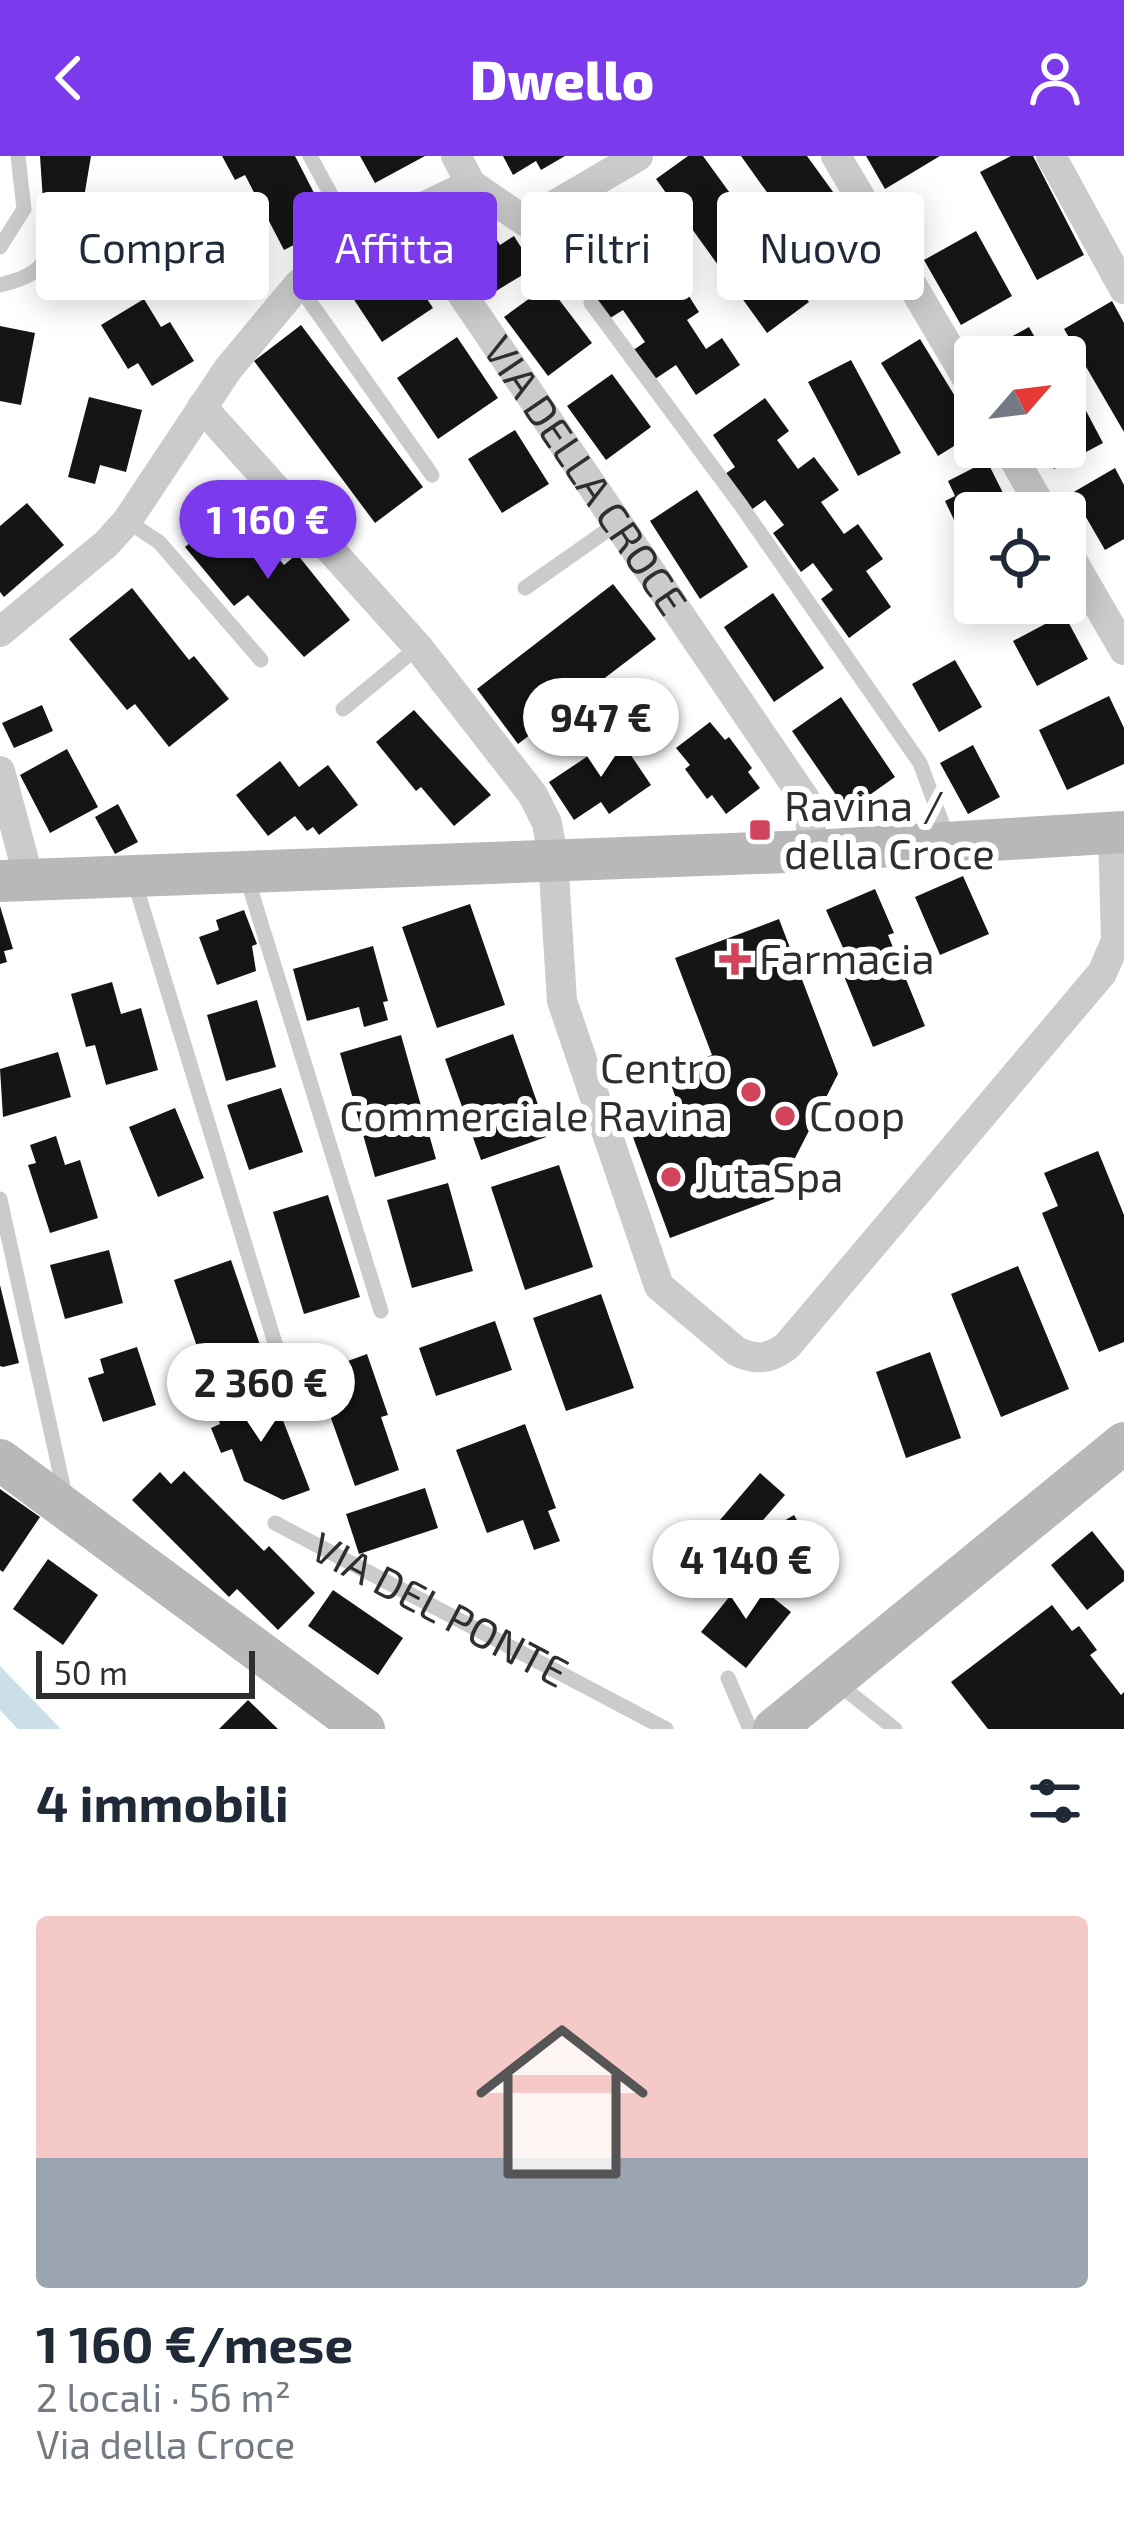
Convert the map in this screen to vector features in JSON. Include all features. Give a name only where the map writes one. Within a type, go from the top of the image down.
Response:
[{"type":"street","points":[[429,192],[463,170],[526,222],[638,156]]},
{"type":"street","points":[[836,156],[954,356]]},
{"type":"street","points":[[1051,156],[1124,290]]},
{"type":"street","points":[[0,632],[127,521],[228,369],[293,291]]},
{"type":"street","name":"VIA DELLA CROCE","points":[[467,300],[809,805],[813,851]]},
{"type":"street","points":[[0,771],[14,880],[554,858],[813,851],[1119,832],[1116,941],[1102,973],[788,1346],[762,1358],[736,1351],[658,1286],[562,1001],[554,858],[547,823],[533,795],[418,647],[202,407]]},
{"type":"street","points":[[1086,584],[1124,650]]},
{"type":"street","points":[[774,1729],[1124,1443]]},
{"type":"street","points":[[0,1460],[364,1729]]},
{"type":"lane","points":[[0,247],[24,208],[18,156]]},
{"type":"lane","points":[[310,156],[330,192]]},
{"type":"lane","points":[[0,285],[36,272]]},
{"type":"lane","points":[[309,300],[432,475]]},
{"type":"lane","points":[[591,303],[740,504],[920,764],[948,842]]},
{"type":"lane","points":[[127,521],[159,542],[261,660]]},
{"type":"lane","points":[[525,588],[619,522]]},
{"type":"lane","points":[[343,709],[418,647]]},
{"type":"lane","points":[[245,872],[381,1310]]},
{"type":"lane","points":[[134,878],[278,1354]]},
{"type":"lane","points":[[0,1198],[68,1508]]},
{"type":"lane","name":"VIA DEL PONTE","points":[[274,1523],[666,1729]]},
{"type":"lane","points":[[728,1678],[750,1729]]},
{"type":"lane","points":[[833,1680],[895,1729]]},
{"type":"water","points":[[0,1666],[61,1729],[18,1729],[0,1710]]},
{"type":"building","points":[[40,156],[91,156],[85,192],[42,192]]},
{"type":"building","points":[[222,156],[295,156],[314,192],[293,192],[293,245],[284,250],[269,221],[269,192],[254,192],[245,175],[235,180]]},
{"type":"building","points":[[360,156],[425,156],[375,183]]},
{"type":"building","points":[[503,156],[565,156],[541,170],[536,161],[513,175]]},
{"type":"building","points":[[688,156],[703,156],[729,192],[717,192],[717,264],[693,230],[693,192],[665,192],[656,179]]},
{"type":"building","points":[[741,156],[807,156],[833,192],[767,192]]},
{"type":"building","points":[[866,156],[940,156],[885,189]]},
{"type":"building","points":[[1011,156],[1033,156],[1084,255],[1037,280],[980,172]]},
{"type":"building","points":[[976,231],[1012,296],[961,325],[924,260]]},
{"type":"building","points":[[514,236],[521,247],[521,276],[497,291],[497,240],[500,245]]},
{"type":"building","points":[[145,300],[161,327],[170,322],[194,361],[152,386],[138,363],[128,369],[101,325]]},
{"type":"building","points":[[354,300],[428,300],[433,308],[382,342]]},
{"type":"building","points":[[527,300],[559,300],[592,343],[548,376],[504,317]]},
{"type":"building","points":[[594,300],[691,300],[699,312],[687,320],[706,349],[722,338],[740,365],[696,395],[676,365],[652,381],[632,351],[645,342],[623,310],[607,320]]},
{"type":"building","points":[[743,300],[808,300],[809,302],[767,333]]},
{"type":"building","points":[[1112,301],[1124,323],[1124,432],[1086,367],[1086,336],[1068,336],[1064,329]]},
{"type":"building","points":[[301,325],[423,487],[375,523],[254,361]]},
{"type":"building","points":[[0,326],[35,333],[21,405],[0,401]]},
{"type":"building","points":[[1029,327],[1034,336],[1013,336]]},
{"type":"building","points":[[457,337],[498,398],[438,439],[397,378]]},
{"type":"building","points":[[920,339],[954,395],[954,446],[938,456],[881,363]]},
{"type":"building","points":[[851,360],[901,453],[858,476],[808,382]]},
{"type":"building","points":[[612,374],[651,427],[606,460],[567,406]]},
{"type":"building","points":[[89,397],[142,410],[126,472],[100,465],[95,484],[68,477]]},
{"type":"building","points":[[765,398],[789,431],[777,440],[798,469],[814,457],[839,490],[821,502],[844,534],[858,524],[883,559],[866,571],[891,607],[849,638],[821,599],[833,590],[813,563],[801,572],[773,533],[784,525],[765,500],[751,510],[725,474],[735,467],[713,435]]},
{"type":"building","points":[[1086,411],[1103,443],[1086,452]]},
{"type":"building","points":[[515,430],[549,484],[502,513],[468,459]]},
{"type":"building","points":[[973,468],[990,468],[1002,492],[954,494],[948,481]]},
{"type":"building","points":[[1115,468],[1124,485],[1124,539],[1105,550],[1086,517],[1086,492],[1074,492]]},
{"type":"building","points":[[697,490],[748,567],[700,599],[650,521]]},
{"type":"building","points":[[954,496],[954,520],[945,501]]},
{"type":"building","points":[[27,503],[64,545],[4,597],[0,592],[0,526]]},
{"type":"building","points":[[235,506],[284,565],[297,554],[350,620],[304,657],[248,595],[234,606],[185,547]]},
{"type":"building","points":[[613,584],[656,639],[518,744],[477,689]]},
{"type":"building","points":[[132,588],[189,660],[194,656],[229,699],[169,747],[135,704],[127,710],[69,639]]},
{"type":"building","points":[[773,593],[824,668],[774,702],[724,627]]},
{"type":"building","points":[[1045,624],[1069,624],[1088,659],[1037,686],[1013,641]]},
{"type":"building","points":[[955,660],[982,707],[939,732],[912,684]]},
{"type":"building","points":[[1109,696],[1124,728],[1124,764],[1067,790],[1039,730]]},
{"type":"building","points":[[841,697],[895,777],[847,811],[792,731]]},
{"type":"building","points":[[42,705],[53,731],[14,748],[2,723]]},
{"type":"building","points":[[414,710],[491,795],[454,826],[421,787],[416,791],[376,742]]},
{"type":"building","points":[[710,722],[725,740],[729,737],[760,788],[726,814],[712,795],[707,799],[676,748]]},
{"type":"building","points":[[618,736],[651,785],[609,814],[601,802],[574,820],[549,782]]},
{"type":"building","points":[[973,745],[1000,797],[968,814],[940,763]]},
{"type":"building","points":[[67,749],[98,807],[50,833],[20,775]]},
{"type":"building","points":[[280,761],[299,787],[328,765],[358,805],[319,835],[313,827],[307,831],[295,816],[268,836],[236,795]]},
{"type":"building","points":[[118,804],[138,842],[115,854],[95,817]]},
{"type":"building","points":[[963,876],[989,934],[940,955],[915,897]]},
{"type":"building","points":[[875,889],[925,1026],[873,1047],[835,954],[844,950],[826,910]]},
{"type":"building","points":[[470,904],[505,1005],[437,1028],[402,927]]},
{"type":"building","points":[[0,906],[13,949],[4,951],[7,962],[0,964]]},
{"type":"building","points":[[244,910],[257,944],[252,946],[256,971],[217,985],[199,937],[219,930],[216,920]]},
{"type":"building","name":"Centro Commerciale Ravina","points":[[779,919],[838,1074],[774,1199],[670,1238],[630,1129],[680,1110],[667,1073],[712,1055],[675,958]]},
{"type":"building","points":[[373,946],[388,1001],[383,1002],[388,1020],[364,1027],[359,1007],[307,1021],[293,969]]},
{"type":"building","points":[[112,982],[121,1014],[141,1008],[158,1070],[106,1085],[95,1045],[86,1047],[71,994]]},
{"type":"building","points":[[257,1000],[276,1067],[226,1081],[207,1015]]},
{"type":"building","points":[[513,1034],[549,1136],[481,1160],[445,1059]]},
{"type":"building","points":[[401,1035],[436,1159],[375,1177],[340,1053]]},
{"type":"building","points":[[58,1052],[71,1097],[3,1117],[0,1069]]},
{"type":"building","points":[[281,1088],[303,1152],[249,1170],[227,1105]]},
{"type":"building","points":[[175,1108],[204,1178],[158,1197],[129,1127]]},
{"type":"building","points":[[56,1136],[65,1165],[80,1160],[98,1218],[50,1233],[28,1165],[36,1163],[30,1145]]},
{"type":"building","points":[[1098,1151],[1124,1215],[1124,1342],[1099,1352],[1042,1213],[1058,1206],[1044,1173]]},
{"type":"building","points":[[559,1165],[593,1267],[525,1290],[491,1187]]},
{"type":"building","points":[[448,1183],[473,1271],[412,1288],[387,1200]]},
{"type":"building","points":[[328,1195],[360,1297],[304,1314],[273,1212]]},
{"type":"building","points":[[109,1250],[123,1303],[65,1319],[50,1265]]},
{"type":"building","points":[[231,1260],[260,1345],[203,1364],[174,1280]]},
{"type":"building","points":[[1018,1266],[1069,1389],[1001,1417],[951,1294]]},
{"type":"building","points":[[0,1285],[19,1363],[3,1367],[0,1366]]},
{"type":"building","points":[[601,1294],[634,1388],[566,1411],[533,1318]]},
{"type":"building","points":[[495,1321],[512,1370],[436,1396],[419,1348]]},
{"type":"building","points":[[137,1347],[156,1405],[103,1422],[88,1378],[104,1373],[100,1359]]},
{"type":"building","points":[[930,1352],[961,1438],[906,1458],[876,1372]]},
{"type":"building","points":[[367,1354],[388,1415],[381,1417],[399,1470],[355,1486],[315,1373]]},
{"type":"building","points":[[270,1387],[310,1490],[283,1500],[244,1481],[232,1449],[221,1453],[211,1428],[220,1424],[215,1409]]},
{"type":"building","points":[[525,1424],[556,1508],[548,1511],[560,1541],[534,1550],[523,1520],[487,1533],[456,1450]]},
{"type":"building","points":[[184,1471],[264,1551],[269,1546],[315,1593],[278,1630],[237,1589],[229,1597],[132,1500],[160,1472],[171,1484]]},
{"type":"building","points":[[760,1473],[785,1495],[756,1528],[763,1534],[718,1587],[686,1560]]},
{"type":"building","points":[[425,1488],[438,1528],[359,1554],[346,1514]]},
{"type":"building","points":[[0,1489],[40,1517],[3,1572],[0,1570]]},
{"type":"building","points":[[794,1515],[812,1546],[787,1561],[769,1530]]},
{"type":"building","points":[[1092,1531],[1124,1571],[1124,1581],[1087,1610],[1051,1565]]},
{"type":"building","points":[[48,1559],[98,1595],[63,1645],[13,1609]]},
{"type":"building","points":[[746,1576],[791,1612],[746,1668],[701,1632]]},
{"type":"building","points":[[333,1590],[403,1638],[378,1675],[308,1626]]},
{"type":"building","points":[[1052,1605],[1072,1631],[1079,1626],[1097,1650],[1090,1655],[1121,1695],[1124,1692],[1124,1729],[988,1729],[951,1682]]},
{"type":"building","points":[[248,1700],[278,1729],[219,1729]]},
{"type":"place","name":"Ravina / della Croce","points":[[760,830]]},
{"type":"place","name":"Farmacia","points":[[735,959]]},
{"type":"place","name":"Centro Commerciale Ravina","points":[[751,1092]]},
{"type":"place","name":"Coop","points":[[785,1116]]},
{"type":"place","name":"JutaSpa","points":[[671,1177]]}]
